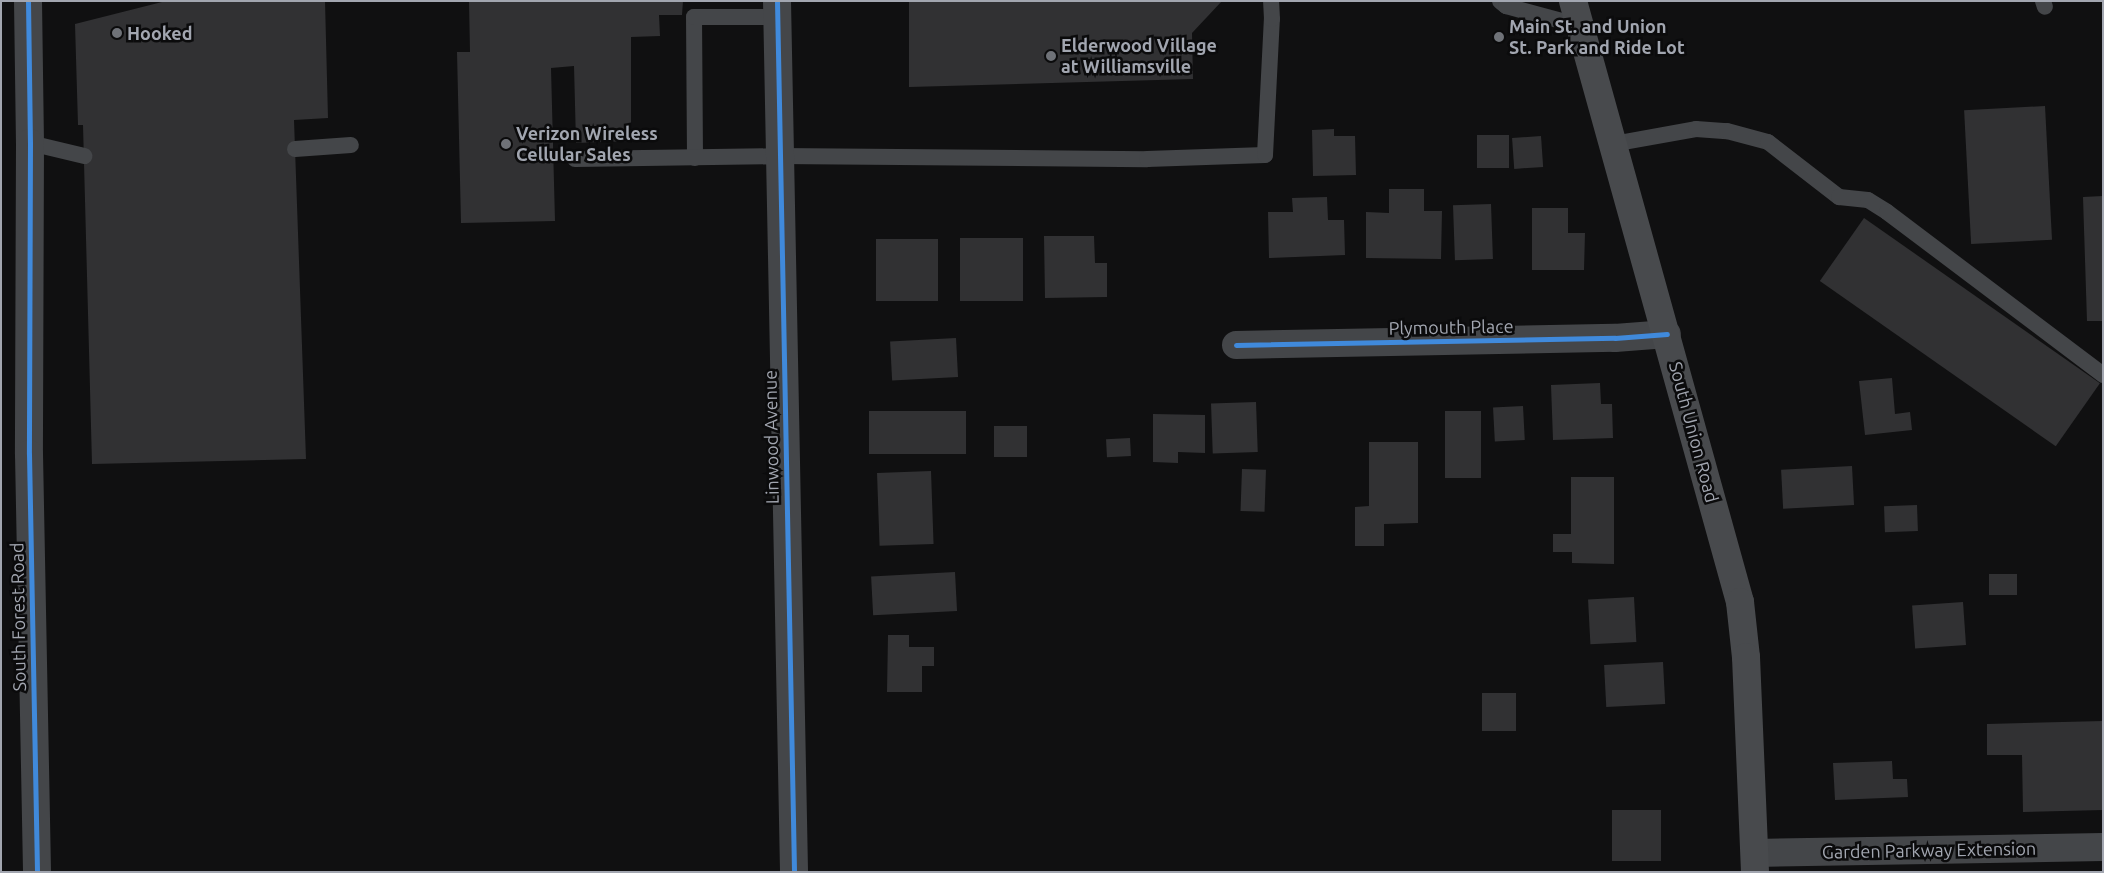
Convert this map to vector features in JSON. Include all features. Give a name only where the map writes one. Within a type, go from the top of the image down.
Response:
[{"type":"main road","name":"South Union Road","points":[[1576,14],[1667,334],[1740,602],[1746,657],[1755,862]]},
{"type":"street","name":"South Forest Road","points":[[28,1],[30,143],[28,454],[37,872]]},
{"type":"street","name":"Linwood Avenue","points":[[777,9],[794,872]]},
{"type":"street","name":"Plymouth Place","points":[[1236,344],[1605,338],[1667,334]]},
{"type":"street","name":"Garden Parkway Extension","points":[[1755,862],[2103,847]]},
{"type":"lane","points":[[575,159],[779,156],[1148,159],[1265,155],[1272,19],[1271,1]]},
{"type":"lane","points":[[1500,1],[1506,6],[1576,14]]},
{"type":"lane","points":[[695,158],[694,17],[777,9]]},
{"type":"lane","points":[[1613,144],[1696,129],[1727,131],[1768,142],[1839,197],[1868,200],[1887,212],[2103,374]]},
{"type":"lane","points":[[30,143],[84,156]]},
{"type":"lane","points":[[295,149],[351,145]]},
{"type":"building","points":[[166,1],[325,1],[328,118],[294,120],[306,459],[92,464],[83,125],[78,125],[75,24]]},
{"type":"building","name":"Verizon Wireless Cellular Sales","points":[[469,1],[683,1],[682,15],[659,15],[660,36],[631,37],[631,141],[576,143],[574,66],[551,68],[555,221],[461,223],[457,52],[470,52]]},
{"type":"building","name":"Elderwood Village at Williamsville","points":[[909,1],[1222,1],[1192,33],[1193,79],[909,87]]},
{"type":"building","points":[[2045,106],[2052,240],[1971,244],[1964,110]]},
{"type":"building","points":[[1334,129],[1334,136],[1355,136],[1356,175],[1313,176],[1312,130]]},
{"type":"building","points":[[1477,135],[1509,135],[1509,168],[1477,168]]},
{"type":"building","points":[[1541,136],[1543,167],[1514,169],[1512,138]]},
{"type":"building","points":[[1389,189],[1424,189],[1424,211],[1442,211],[1441,259],[1366,258],[1366,212],[1389,213]]},
{"type":"building","points":[[2103,196],[2103,321],[2087,321],[2083,197]]},
{"type":"building","points":[[1327,197],[1328,220],[1344,220],[1345,255],[1269,258],[1268,212],[1293,212],[1292,198]]},
{"type":"building","points":[[1491,204],[1493,259],[1455,260],[1453,205]]},
{"type":"building","points":[[1532,208],[1568,208],[1568,233],[1585,233],[1584,270],[1532,270]]},
{"type":"building","points":[[1864,218],[2100,383],[2056,446],[1820,281]]},
{"type":"building","points":[[1044,236],[1094,236],[1095,263],[1107,263],[1107,297],[1045,298]]},
{"type":"building","points":[[960,238],[1023,238],[1023,301],[960,301]]},
{"type":"building","points":[[876,239],[938,239],[938,301],[876,301]]},
{"type":"building","points":[[956,338],[958,377],[892,380],[890,341]]},
{"type":"building","points":[[1892,378],[1895,414],[1910,412],[1912,430],[1865,435],[1859,381]]},
{"type":"building","points":[[1600,383],[1601,404],[1612,404],[1613,438],[1553,440],[1551,385]]},
{"type":"building","points":[[1256,402],[1258,452],[1213,454],[1211,404]]},
{"type":"building","points":[[1523,406],[1525,440],[1495,442],[1493,408]]},
{"type":"building","points":[[869,411],[966,411],[966,454],[869,454]]},
{"type":"building","points":[[1445,411],[1481,411],[1481,478],[1445,478]]},
{"type":"building","points":[[1153,414],[1205,415],[1205,453],[1178,452],[1178,463],[1153,462]]},
{"type":"building","points":[[994,426],[1027,426],[1027,457],[994,457]]},
{"type":"building","points":[[1130,438],[1131,456],[1107,457],[1106,439]]},
{"type":"building","points":[[1369,442],[1418,442],[1418,523],[1384,524],[1384,546],[1355,546],[1355,507],[1369,506]]},
{"type":"building","points":[[1852,466],[1854,505],[1783,509],[1781,470]]},
{"type":"building","points":[[1242,469],[1266,470],[1265,512],[1241,511]]},
{"type":"building","points":[[931,471],[934,544],[880,546],[877,473]]},
{"type":"building","points":[[1571,477],[1614,477],[1614,564],[1572,563],[1572,552],[1553,552],[1553,534],[1571,534]]},
{"type":"building","points":[[1917,505],[1918,531],[1885,532],[1884,506]]},
{"type":"building","points":[[955,572],[957,611],[873,615],[871,576]]},
{"type":"building","points":[[1989,574],[2017,574],[2017,595],[1989,595]]},
{"type":"building","points":[[1634,597],[1636,642],[1590,644],[1588,599]]},
{"type":"building","points":[[1963,602],[1966,645],[1915,648],[1912,606]]},
{"type":"building","points":[[888,635],[909,635],[909,647],[934,647],[934,666],[922,666],[922,692],[887,692]]},
{"type":"building","points":[[1663,662],[1665,704],[1606,707],[1604,665]]},
{"type":"building","points":[[1482,693],[1516,693],[1516,731],[1482,731]]},
{"type":"building","points":[[2103,721],[2103,810],[2023,812],[2022,755],[1987,755],[1987,724]]},
{"type":"building","points":[[1892,761],[1893,779],[1907,779],[1908,797],[1835,800],[1833,763]]},
{"type":"building","points":[[1612,810],[1661,810],[1661,861],[1612,861]]},
{"type":"cycle path","points":[[28,1],[30,143],[29,454],[37,872]]},
{"type":"cycle path","points":[[777,1],[794,872]]},
{"type":"cycle path","points":[[1236,345],[1615,338],[1667,334]]},
{"type":"place","name":"Hooked","points":[[117,33]]},
{"type":"place","name":"Main St. and Union St. Park and Ride Lot","points":[[1499,37]]},
{"type":"place","name":"Elderwood Village at Williamsville","points":[[1051,56]]},
{"type":"place","name":"Verizon Wireless Cellular Sales","points":[[506,144]]}]
